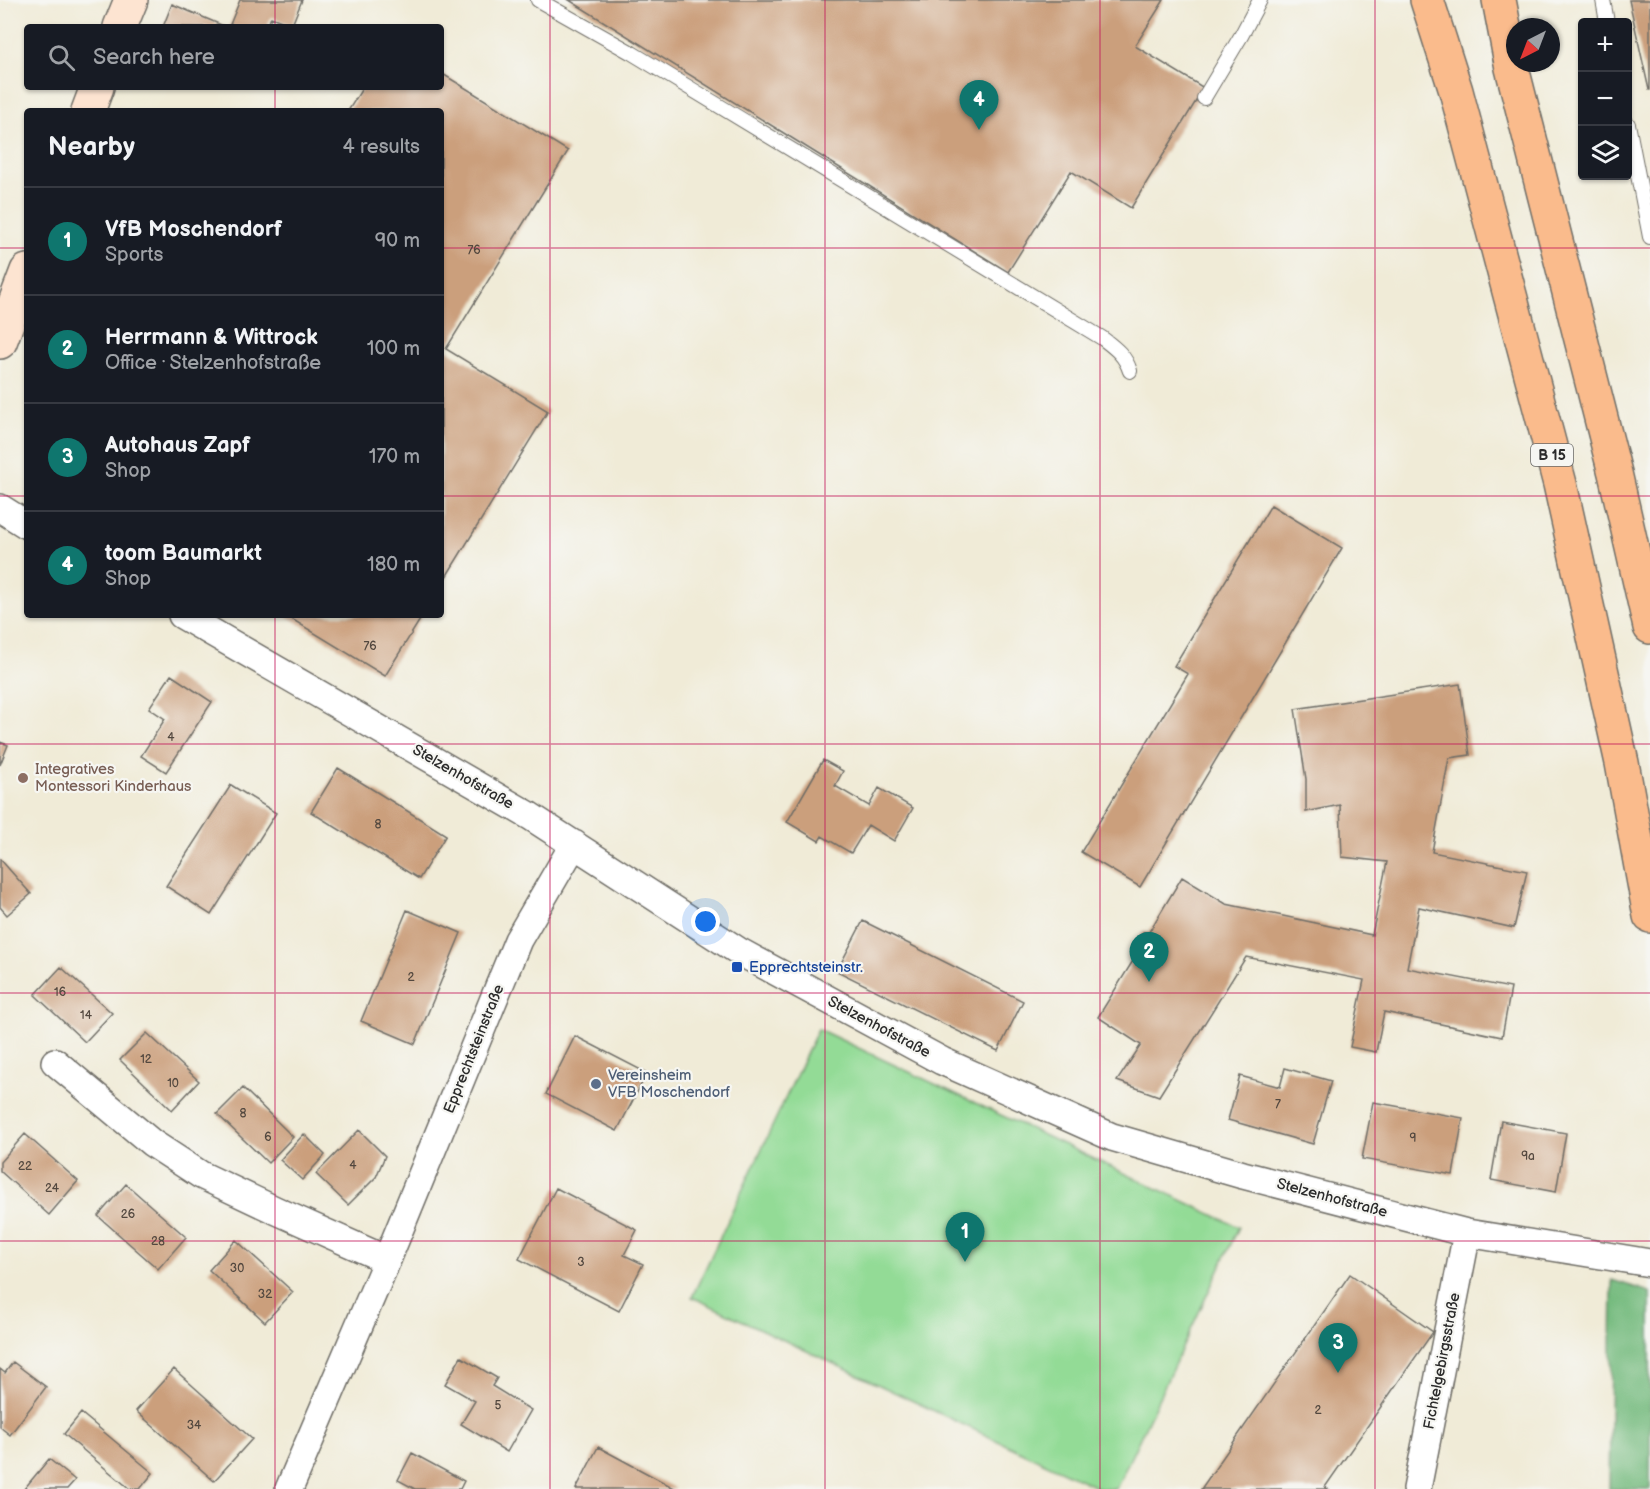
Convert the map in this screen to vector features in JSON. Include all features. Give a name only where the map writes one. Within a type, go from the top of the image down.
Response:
[{"type":"highway","name":"B 15","points":[[1427,0],[1456,92],[1560,484],[1622,763],[1650,916]]},
{"type":"highway","points":[[1489,0],[1506,50]]},
{"type":"highway","points":[[1499,0],[1506,37]]},
{"type":"highway","points":[[1513,72],[1615,473],[1650,627]]},
{"type":"street","points":[[121,24],[131,0]]},
{"type":"street","points":[[89,108],[96,90]]},
{"type":"street","points":[[0,342],[24,279]]},
{"type":"street","points":[[0,508],[24,523]]},
{"type":"street","name":"Stelzenhofstraße","points":[[187,618],[530,816],[740,952],[942,1061],[1113,1137],[1243,1175],[1467,1233],[1650,1263]]},
{"type":"street","name":"Epprechtsteinstraße","points":[[289,1489],[387,1260],[518,940],[573,844]]},
{"type":"street","points":[[55,1062],[152,1143],[201,1174],[387,1260]]},
{"type":"street","name":"Fichtelgebirgsstraße","points":[[1417,1489],[1467,1233]]},
{"type":"lane","points":[[538,0],[632,53],[1102,338],[1127,361],[1130,371]]},
{"type":"lane","points":[[1204,98],[1260,0]]},
{"type":"lane","points":[[1603,0],[1606,18]]},
{"type":"lane","points":[[1628,126],[1650,237]]},
{"type":"green space","points":[[818,1029],[1239,1227],[1116,1489],[1100,1489],[692,1297]]},
{"type":"green space","points":[[1612,1280],[1650,1292],[1650,1489],[1609,1489]]},
{"type":"building","points":[[240,0],[302,0],[292,24],[271,17],[268,24],[230,24]]},
{"type":"building","points":[[569,0],[1164,0],[1135,46],[1204,88],[1131,208],[1071,171],[1008,272]]},
{"type":"building","points":[[1629,0],[1650,0],[1650,90],[1649,90]]},
{"type":"building","points":[[172,4],[219,24],[164,24]]},
{"type":"building","points":[[444,75],[568,151],[446,349],[548,411],[444,580],[444,108],[350,108],[361,90],[444,90]]},
{"type":"building","points":[[1271,505],[1342,548],[1140,887],[1081,852],[1188,674],[1174,666]]},
{"type":"building","points":[[290,618],[421,618],[385,676]]},
{"type":"building","points":[[171,675],[212,702],[166,772],[141,756],[165,719],[149,708]]},
{"type":"building","points":[[1460,684],[1470,755],[1449,758],[1432,852],[1527,871],[1514,928],[1419,907],[1407,968],[1511,988],[1502,1037],[1384,1012],[1376,1052],[1350,1047],[1364,980],[1246,957],[1159,1096],[1117,1081],[1141,1045],[1098,1017],[1141,948],[1137,942],[1143,932],[1149,932],[1182,877],[1226,904],[1372,935],[1387,862],[1342,857],[1340,805],[1306,812],[1306,779],[1295,709]]},
{"type":"building","points":[[0,742],[8,745],[0,765]]},
{"type":"building","points":[[823,760],[843,771],[835,786],[869,806],[879,788],[913,808],[894,841],[868,825],[851,853],[822,836],[819,841],[787,822]]},
{"type":"building","points":[[338,768],[446,835],[419,879],[311,812]]},
{"type":"building","points":[[231,785],[276,813],[211,915],[166,886]]},
{"type":"building","points":[[0,859],[31,894],[7,915],[0,907]]},
{"type":"building","points":[[407,910],[461,933],[415,1044],[361,1021]]},
{"type":"building","points":[[863,921],[1023,1001],[998,1051],[837,971]]},
{"type":"building","points":[[61,967],[112,1013],[85,1042],[35,995]]},
{"type":"building","points":[[147,1033],[199,1081],[172,1110],[120,1060]]},
{"type":"building","name":"Vereinsheim VFB Moschendorf","points":[[575,1036],[647,1073],[617,1131],[546,1094]]},
{"type":"building","points":[[1285,1068],[1331,1081],[1313,1144],[1228,1120],[1240,1076],[1280,1087]]},
{"type":"building","points":[[243,1088],[293,1137],[268,1163],[217,1114]]},
{"type":"building","points":[[1373,1102],[1463,1118],[1453,1175],[1362,1159]]},
{"type":"building","points":[[1501,1121],[1566,1133],[1556,1192],[1491,1180]]},
{"type":"building","points":[[359,1130],[385,1156],[376,1177],[348,1205],[316,1174]]},
{"type":"building","points":[[25,1134],[78,1181],[49,1215],[0,1171],[0,1162]]},
{"type":"building","points":[[304,1134],[325,1155],[302,1180],[280,1160]]},
{"type":"building","points":[[126,1184],[186,1237],[158,1269],[98,1216]]},
{"type":"building","points":[[556,1188],[637,1230],[624,1255],[643,1264],[619,1311],[519,1259]]},
{"type":"building","points":[[236,1240],[293,1292],[265,1322],[209,1270]]},
{"type":"building","points":[[1350,1274],[1433,1332],[1325,1487],[1328,1489],[1201,1489]]},
{"type":"building","points":[[461,1357],[497,1378],[492,1386],[531,1410],[507,1452],[461,1424],[475,1401],[445,1384]]},
{"type":"building","points":[[13,1362],[46,1387],[10,1435],[0,1427],[0,1369],[5,1373]]},
{"type":"building","points":[[174,1369],[252,1439],[214,1481],[136,1411]]},
{"type":"building","points":[[81,1413],[153,1473],[140,1489],[130,1489],[64,1434]]},
{"type":"building","points":[[598,1447],[676,1489],[576,1489]]},
{"type":"building","points":[[412,1453],[464,1481],[460,1489],[415,1489],[398,1480]]},
{"type":"building","points":[[49,1459],[75,1480],[67,1489],[24,1489]]},
{"type":"place","name":"toom Baumarkt","points":[[979,130]]},
{"type":"place","name":"Integratives Montessori Kinderhaus","points":[[23,778]]},
{"type":"place","name":"Epprechtsteinstr.","points":[[737,967]]},
{"type":"place","name":"Herrmann & Wittrock","points":[[1149,982]]},
{"type":"place","name":"Vereinsheim VFB Moschendorf","points":[[596,1084]]},
{"type":"place","name":"VfB Moschendorf","points":[[965,1262]]},
{"type":"place","name":"Autohaus Zapf","points":[[1338,1373]]}]
